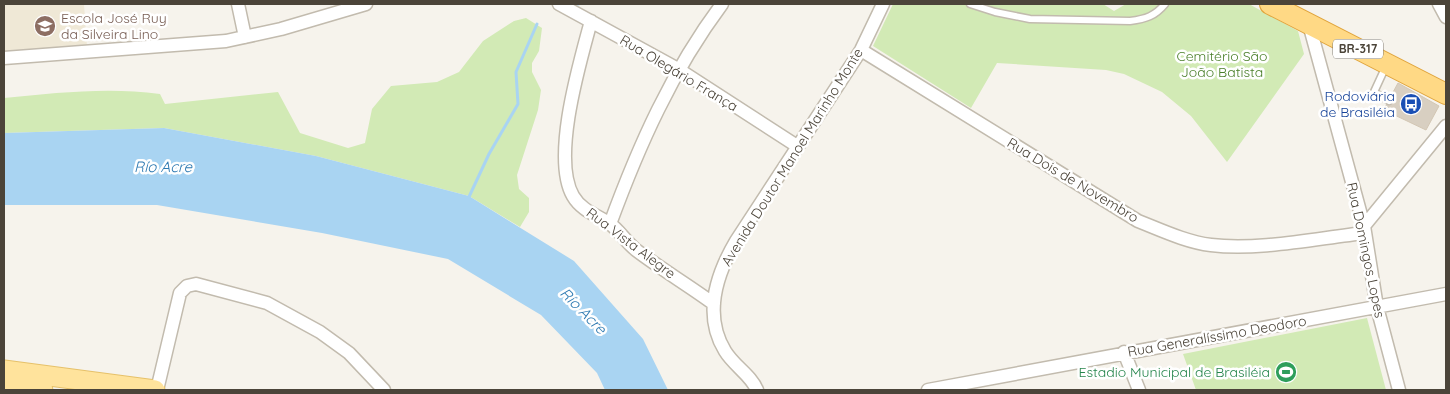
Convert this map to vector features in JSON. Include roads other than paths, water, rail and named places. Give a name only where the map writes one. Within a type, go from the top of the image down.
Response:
[{"type":"highway","name":"BR-317","points":[[1270,4],[1446,94]]},
{"type":"main road","points":[[4,370],[156,390]]},
{"type":"main road","points":[[4,385],[44,390]]},
{"type":"street","points":[[238,4],[245,38]]},
{"type":"street","points":[[4,58],[245,38],[366,4]]},
{"type":"street","name":"Rua Olegário França","points":[[559,4],[678,69],[797,146]]},
{"type":"street","points":[[610,224],[635,155],[678,69],[722,4]]},
{"type":"street","name":"Avenida Doutor Manoel Marinho Monte","points":[[757,390],[752,379],[741,372],[725,351],[714,324],[715,289],[724,262],[797,146],[861,50],[883,4]]},
{"type":"street","points":[[1439,4],[1446,17]]},
{"type":"street","name":"Rua Vista Alegre","points":[[591,21],[570,113],[565,155],[567,178],[573,197],[588,212],[610,224],[639,252],[714,304]]},
{"type":"street","name":"Rua Domingos Lopes","points":[[1309,24],[1365,229],[1377,307],[1399,390]]},
{"type":"street","name":"Rua Dois de Novembro","points":[[861,50],[1138,221],[1173,234],[1209,245],[1237,247],[1365,229]]},
{"type":"street","points":[[1365,229],[1446,126]]},
{"type":"street","points":[[156,390],[180,293],[186,286],[196,284],[267,302],[320,332],[349,353],[384,390]]},
{"type":"street","name":"Rua Generalíssimo Deodoro","points":[[928,390],[1124,352],[1446,294]]},
{"type":"street","points":[[1124,352],[1139,390]]},
{"type":"lane","points":[[970,4],[1030,20],[1130,22],[1146,19],[1157,14],[1165,4]]},
{"type":"lane","points":[[1387,63],[1374,92],[1388,101]]},
{"type":"water","name":"Río Acre","points":[[164,128],[316,156],[469,196],[574,261],[643,339],[668,390],[605,390],[597,373],[541,315],[448,259],[322,233],[157,205],[4,205],[4,133]]},
{"type":"waterway","points":[[468,199],[489,154],[518,104],[516,72],[537,24]]},
{"type":"place","name":"Escola José Ruy da Silveira Lino","points":[[45,26]]},
{"type":"place","name":"Rodoviária de Brasiléia","points":[[1411,104]]},
{"type":"place","name":"Estadio Municipal de Brasiléia","points":[[1286,372]]},
{"type":"park label","name":"Cemitério São João Batista","points":[[1222,64]]}]
